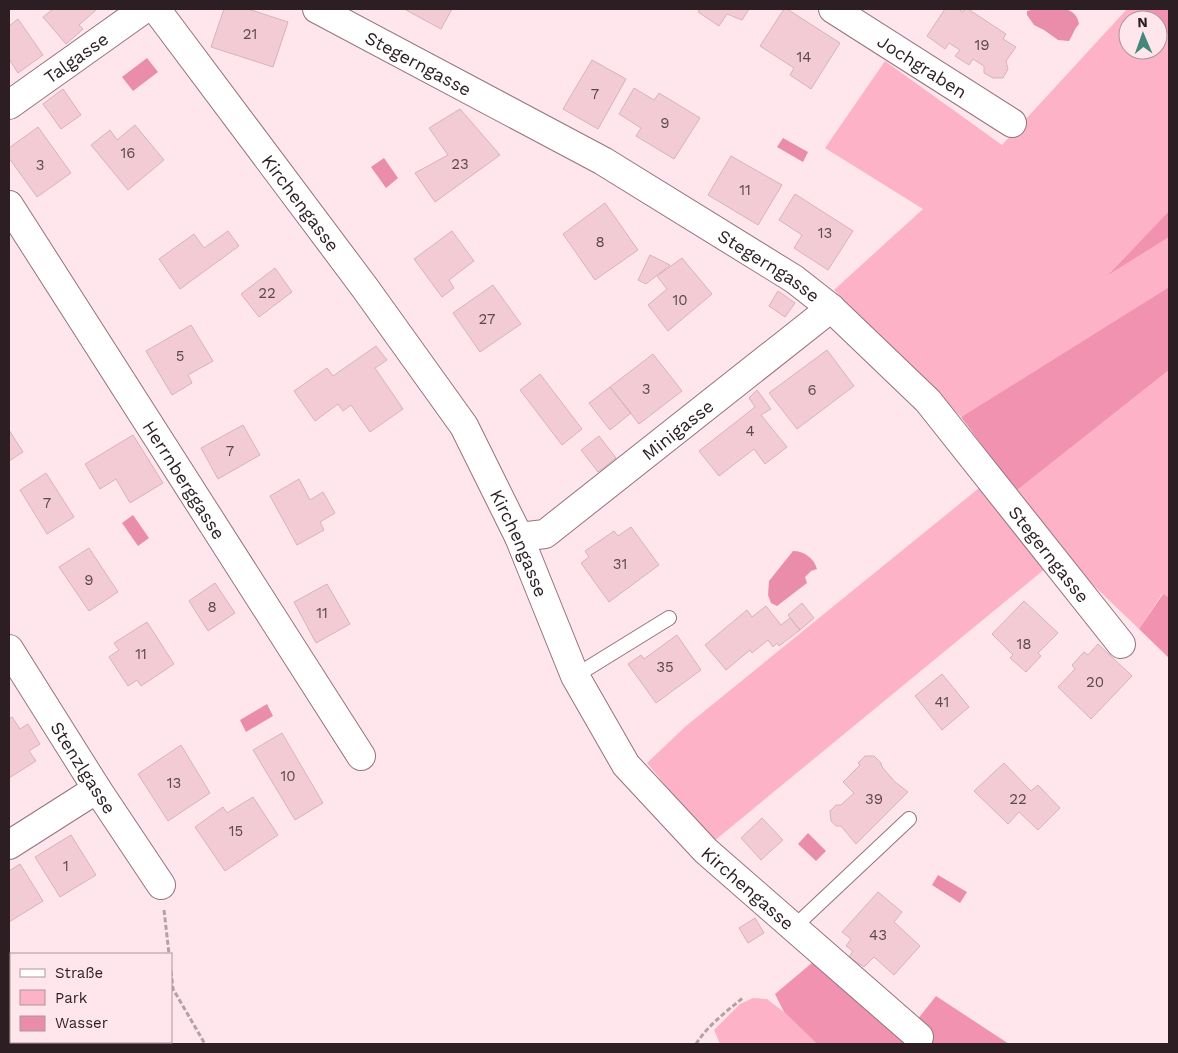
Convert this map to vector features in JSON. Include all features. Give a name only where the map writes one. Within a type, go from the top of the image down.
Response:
[{"type":"street","name":"Talgasse","points":[[9,105],[144,9]]},
{"type":"street","name":"Kirchengasse","points":[[156,9],[365,288],[464,426],[519,537],[575,676],[626,765],[706,851],[919,1037]]},
{"type":"street","name":"Stegerngasse","points":[[317,9],[603,161],[794,279],[830,308],[928,401],[1121,644]]},
{"type":"street","name":"Jochgraben","points":[[833,9],[1012,123]]},
{"type":"street","name":"Herrnberggasse","points":[[9,204],[361,756]]},
{"type":"street","name":"Minigasse","points":[[519,537],[545,534],[830,308]]},
{"type":"street","name":"Stenzlgasse","points":[[9,649],[160,885]]},
{"type":"street","points":[[9,845],[97,788]]},
{"type":"lane","points":[[575,676],[669,618]]},
{"type":"lane","points":[[793,928],[909,819]]},
{"type":"path","points":[[160,885],[169,953]]},
{"type":"path","points":[[172,980],[173,989],[205,1044]]},
{"type":"path","points":[[696,1044],[718,1018],[744,997]]},
{"type":"green space","points":[[1144,9],[1145,10],[1126,10]]},
{"type":"green space","points":[[1118,19],[1118,60],[1168,60],[1169,36],[1169,211],[1110,273],[1169,237],[1169,287],[961,417],[834,290],[923,209],[825,148],[885,61],[1002,145]]},
{"type":"green space","points":[[1169,370],[1169,597],[1162,594],[1139,629],[1067,560],[1016,491]]},
{"type":"green space","points":[[984,484],[1046,568],[714,841],[647,763],[686,726]]},
{"type":"green space","points":[[753,998],[767,999],[784,1012],[817,1044],[720,1044],[714,1030],[740,1004]]},
{"type":"shaded area","points":[[1169,9],[1169,36],[1168,10],[1145,10]]},
{"type":"shaded area","points":[[1169,211],[1169,237],[1108,275]]},
{"type":"shaded area","points":[[1169,287],[1169,370],[1016,491],[961,417]]},
{"type":"shaded area","points":[[1163,594],[1169,597],[1169,658],[1139,629]]},
{"type":"shaded area","points":[[813,962],[902,1039],[936,996],[1009,1044],[817,1044],[784,1012],[775,994]]},
{"type":"water","points":[[1055,8],[1068,10],[1073,13],[1077,17],[1079,24],[1069,41],[1058,40],[1034,25],[1027,15],[1027,11]]},
{"type":"water","points":[[147,58],[158,72],[133,91],[122,77]]},
{"type":"water","points":[[783,138],[808,152],[803,162],[777,147]]},
{"type":"water","points":[[384,158],[398,178],[386,188],[371,167]]},
{"type":"water","points":[[133,515],[149,538],[138,546],[122,523]]},
{"type":"water","points":[[793,551],[801,552],[808,556],[814,562],[817,569],[811,571],[805,577],[807,583],[777,606],[771,603],[768,595],[769,581]]},
{"type":"water","points":[[267,704],[273,716],[246,732],[240,720]]},
{"type":"water","points":[[808,833],[826,851],[816,861],[798,844]]},
{"type":"water","points":[[938,875],[967,892],[960,903],[932,885]]},
{"type":"building","points":[[53,9],[97,9],[79,25],[83,29],[66,44],[43,17]]},
{"type":"building","points":[[224,9],[248,9],[288,22],[273,67],[211,47]]},
{"type":"building","points":[[407,9],[452,9],[441,29]]},
{"type":"building","points":[[700,9],[749,9],[742,20],[727,14],[719,26],[698,12]]},
{"type":"building","points":[[784,9],[787,9],[840,43],[811,89],[790,75],[794,68],[760,46]]},
{"type":"building","points":[[945,9],[958,9],[963,12],[965,9],[968,9],[1006,34],[1003,39],[1016,47],[1006,61],[1008,69],[1003,78],[993,78],[984,73],[984,66],[973,59],[969,65],[955,56],[960,50],[949,43],[945,49],[927,36]]},
{"type":"building","points":[[18,19],[43,55],[18,73],[9,59],[9,26]]},
{"type":"building","points":[[592,60],[626,79],[598,129],[563,109]]},
{"type":"building","points":[[634,88],[654,100],[659,93],[700,118],[674,159],[636,136],[641,128],[619,114]]},
{"type":"building","points":[[63,89],[81,115],[61,129],[43,104]]},
{"type":"building","points":[[460,109],[500,155],[435,202],[415,173],[448,155],[429,128]]},
{"type":"building","points":[[135,125],[164,160],[128,190],[91,145],[110,130],[117,140]]},
{"type":"building","points":[[38,127],[71,173],[37,197],[9,158],[9,148]]},
{"type":"building","points":[[731,156],[782,185],[758,225],[708,195]]},
{"type":"building","points":[[795,194],[853,231],[828,270],[794,248],[802,235],[779,220]]},
{"type":"building","points":[[605,203],[638,250],[595,280],[563,234]]},
{"type":"building","points":[[228,231],[239,246],[180,289],[159,259],[194,234],[204,248]]},
{"type":"building","points":[[452,231],[474,261],[449,280],[454,288],[442,297],[414,259]]},
{"type":"building","points":[[650,255],[670,265],[646,284],[638,280]]},
{"type":"building","points":[[682,258],[712,294],[668,331],[648,305],[667,289],[657,276]]},
{"type":"building","points":[[275,268],[292,292],[259,317],[241,294]]},
{"type":"building","points":[[493,285],[521,324],[480,352],[453,313]]},
{"type":"building","points":[[778,291],[795,303],[785,317],[769,306]]},
{"type":"building","points":[[191,325],[213,361],[188,375],[192,383],[172,395],[146,351]]},
{"type":"building","points":[[376,346],[387,360],[375,368],[403,409],[370,432],[351,405],[343,411],[338,404],[315,421],[294,391],[327,368],[333,376]]},
{"type":"building","points":[[827,350],[854,386],[797,429],[769,393]]},
{"type":"building","points":[[653,354],[682,391],[639,424],[610,387]]},
{"type":"building","points":[[540,374],[582,429],[562,445],[520,390]]},
{"type":"building","points":[[610,387],[631,413],[610,430],[589,403]]},
{"type":"building","points":[[757,390],[771,409],[761,415],[787,447],[765,464],[754,449],[719,476],[699,451],[755,407],[749,398]]},
{"type":"building","points":[[243,425],[260,455],[218,479],[201,448]]},
{"type":"building","points":[[9,430],[23,452],[9,461]]},
{"type":"building","points":[[133,435],[163,483],[130,503],[116,479],[100,489],[85,464]]},
{"type":"building","points":[[599,436],[616,458],[598,472],[581,450]]},
{"type":"building","points":[[46,473],[74,517],[47,534],[20,490]]},
{"type":"building","points":[[299,479],[310,500],[323,492],[335,513],[320,522],[324,530],[297,545],[270,496]]},
{"type":"building","points":[[631,527],[659,565],[609,602],[581,563],[589,557],[585,551],[614,531],[618,536]]},
{"type":"building","points":[[89,548],[118,592],[89,611],[59,567]]},
{"type":"building","points":[[215,583],[235,613],[208,631],[189,601]]},
{"type":"building","points":[[327,584],[350,624],[316,643],[294,602]]},
{"type":"building","points":[[1024,601],[1058,633],[1038,653],[1041,656],[1026,672],[1010,658],[1013,655],[992,634]]},
{"type":"building","points":[[802,603],[814,618],[800,630],[788,615]]},
{"type":"building","points":[[766,606],[781,625],[790,618],[800,630],[779,646],[777,643],[773,647],[768,640],[752,653],[750,650],[726,670],[705,645],[747,610],[752,617]]},
{"type":"building","points":[[147,622],[174,664],[141,686],[137,680],[128,686],[109,657],[119,650],[114,643]]},
{"type":"building","points":[[677,635],[701,670],[656,703],[628,664],[641,655],[644,659]]},
{"type":"building","points":[[1098,644],[1132,676],[1091,719],[1058,687],[1075,669],[1072,665],[1084,652],[1088,655]]},
{"type":"building","points":[[942,674],[969,707],[942,730],[915,696]]},
{"type":"building","points":[[12,717],[20,729],[28,724],[40,744],[29,751],[36,761],[9,778],[9,719]]},
{"type":"building","points":[[282,733],[323,803],[295,820],[253,750]]},
{"type":"building","points":[[181,745],[210,793],[168,821],[138,774]]},
{"type":"building","points":[[865,756],[874,756],[895,782],[908,792],[856,844],[841,826],[836,826],[831,821],[830,811],[836,805],[841,805],[854,793],[843,782],[860,765],[858,763]]},
{"type":"building","points":[[1004,763],[1031,791],[1038,785],[1060,808],[1038,830],[1019,812],[1008,824],[974,791]]},
{"type":"building","points":[[253,797],[278,835],[225,871],[195,827],[223,807],[227,813]]},
{"type":"building","points":[[762,818],[783,840],[761,860],[741,838]]},
{"type":"building","points":[[71,835],[96,875],[60,897],[35,857]]},
{"type":"building","points":[[20,864],[43,901],[9,922],[9,871]]},
{"type":"building","points":[[878,892],[902,912],[894,922],[920,946],[894,975],[874,957],[864,967],[849,957],[853,951],[846,946],[851,939],[842,932]]},
{"type":"building","points":[[755,918],[764,933],[748,943],[739,928]]}]
